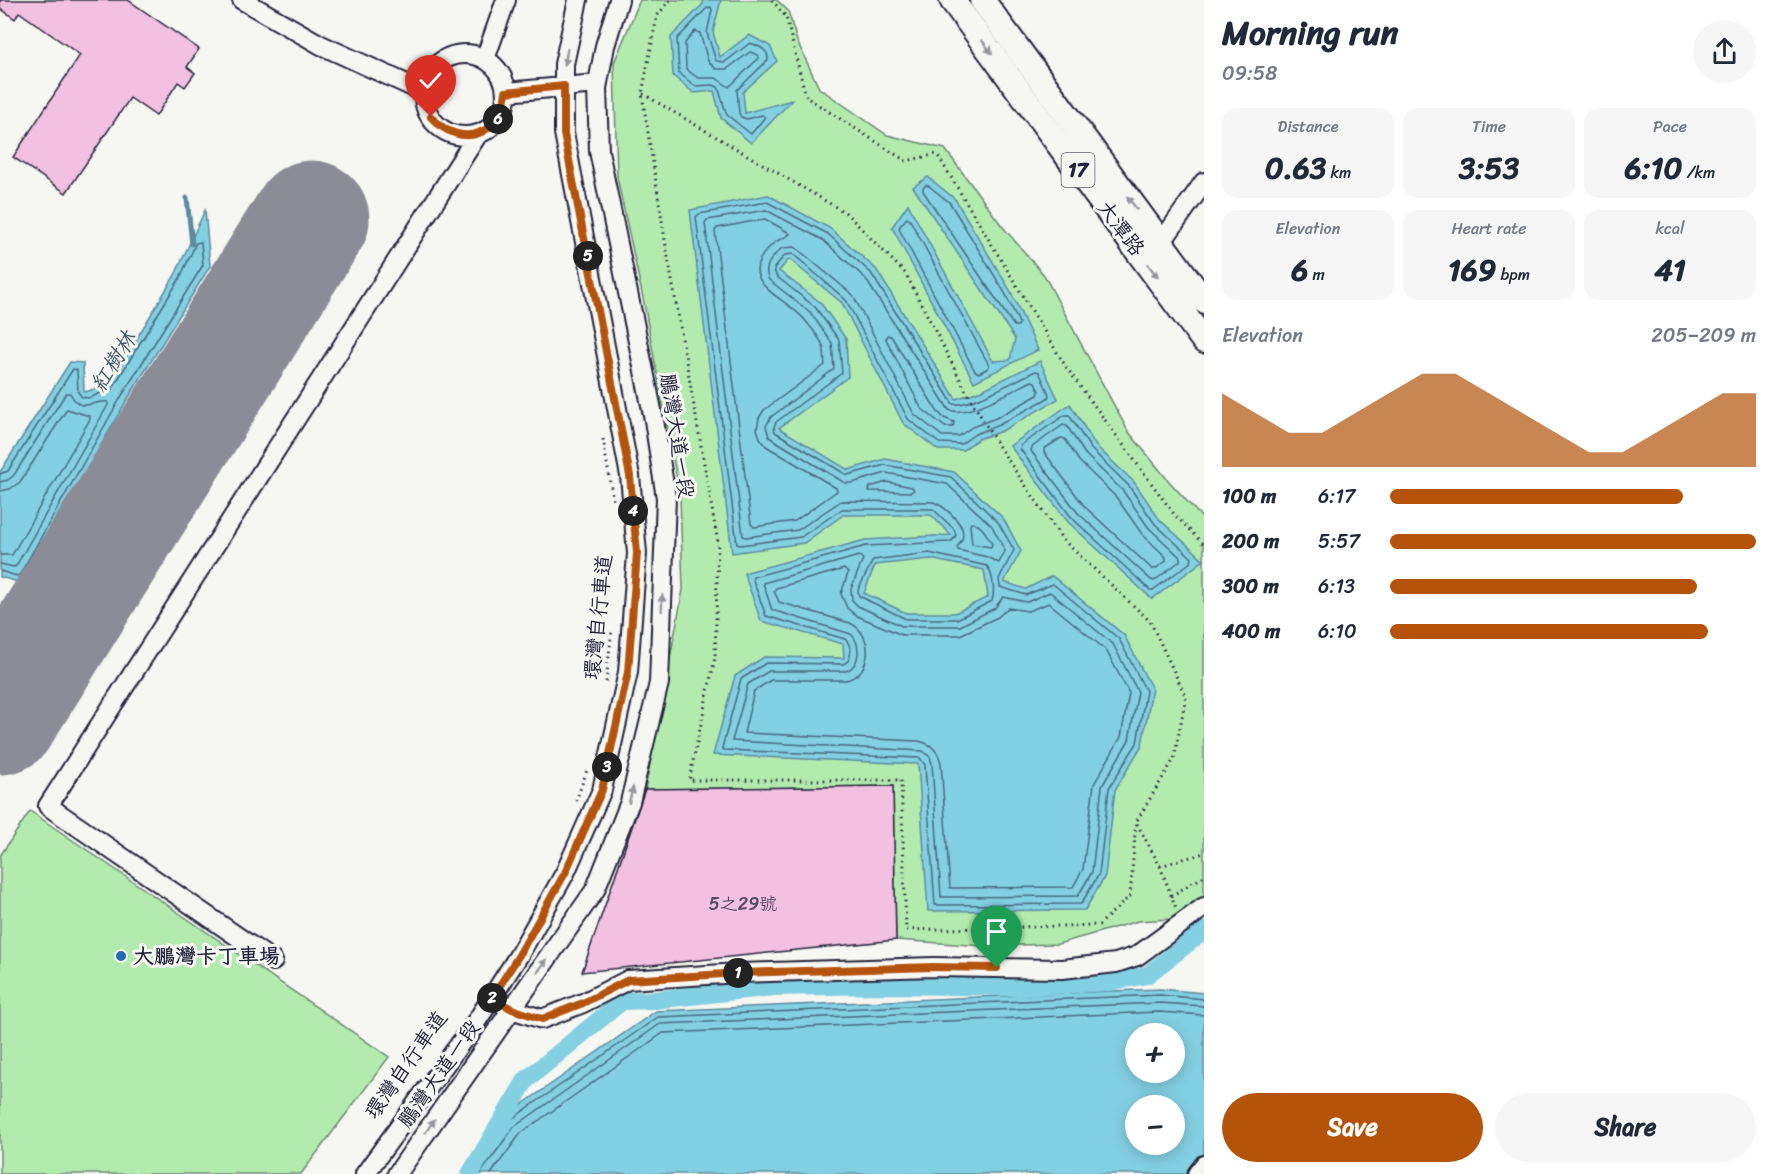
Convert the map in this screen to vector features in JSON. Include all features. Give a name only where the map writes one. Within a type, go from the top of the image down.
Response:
[{"type":"main road","name":"大潭路","points":[[952,0],[1204,340]]},
{"type":"main road","name":"大潭路","points":[[982,0],[1204,301]]},
{"type":"street","points":[[242,0],[321,45],[424,92]]},
{"type":"street","points":[[485,59],[506,0]]},
{"type":"street","name":"鵬灣大道一段","points":[[365,1174],[492,998],[565,873],[602,790],[628,672],[637,553],[630,476],[564,134],[564,64],[579,0]]},
{"type":"street","name":"鵬灣大道一段","points":[[397,1174],[595,890],[630,802],[659,683],[666,498],[654,420],[599,151],[597,84],[609,27],[619,0]]},
{"type":"street","points":[[458,54],[472,54],[485,59],[495,67],[503,79],[506,92],[505,106],[499,118],[478,134],[465,136],[452,134],[440,127],[425,106],[424,92],[427,79],[434,68],[445,59],[458,54]]},
{"type":"street","points":[[506,92],[597,84]]},
{"type":"street","points":[[273,961],[48,806],[478,134]]},
{"type":"street","points":[[1161,243],[1204,182]]},
{"type":"street","points":[[492,998],[512,1009],[542,1019],[583,1003],[628,980],[740,973],[933,967],[1062,969],[1116,963],[1137,956],[1204,908]]},
{"type":"street","points":[[1197,1174],[1204,1165]]},
{"type":"path","points":[[642,94],[846,213],[906,274],[965,389],[997,444],[1063,540],[1149,621],[1186,697],[1174,759],[1136,822],[1130,896],[1099,925],[906,930],[901,780],[688,780],[715,658],[718,543],[642,94],[657,16],[670,0]]},
{"type":"path","points":[[772,0],[786,17],[806,97],[906,161],[937,154],[1066,367],[1174,514],[1204,545]]},
{"type":"path","points":[[602,434],[613,502]]},
{"type":"path","name":"環灣自行車道","points":[[606,684],[612,628]]},
{"type":"path","points":[[574,808],[589,763]]},
{"type":"path","points":[[1136,822],[1160,866],[1182,923]]},
{"type":"path","points":[[1160,866],[1204,853]]},
{"type":"path","points":[[1171,896],[1204,876]]},
{"type":"green space","points":[[640,0],[777,0],[788,11],[797,41],[819,88],[887,135],[945,149],[1002,226],[1044,275],[1128,431],[1204,520],[1204,917],[1138,921],[1058,944],[985,946],[896,940],[893,786],[645,789],[683,590],[680,496],[643,298],[617,177],[614,63]]},
{"type":"green space","name":"大鵬灣卡丁車場","points":[[30,811],[389,1057],[301,1174],[0,1174],[0,856]]},
{"type":"water","points":[[703,0],[721,0],[713,32],[720,57],[749,35],[770,46],[777,61],[743,92],[745,113],[792,100],[751,143],[721,118],[714,91],[694,93],[673,76],[671,37],[703,4]]},
{"type":"water","points":[[928,177],[955,199],[1010,290],[1038,350],[974,382],[892,227],[908,204],[993,361],[1010,360],[1015,339],[913,187]]},
{"type":"water","points":[[768,195],[831,229],[876,269],[956,399],[982,390],[1040,361],[1058,399],[1002,431],[978,439],[963,450],[938,450],[903,423],[842,303],[789,259],[779,271],[820,302],[846,339],[848,377],[779,428],[848,470],[885,459],[954,472],[1003,518],[1021,551],[1004,582],[1026,589],[1052,576],[1124,635],[1152,689],[1142,745],[1115,790],[1105,876],[1085,910],[928,911],[918,764],[713,755],[735,676],[764,657],[844,658],[843,644],[761,621],[744,573],[865,540],[951,535],[931,515],[843,515],[804,543],[732,553],[690,210]],"holes":[[[930,559],[984,570],[988,597],[955,613],[906,613],[864,593],[875,565]]]},
{"type":"water","points":[[205,210],[210,266],[127,400],[22,583],[0,577],[0,472],[70,362],[83,363],[84,392],[108,386],[175,275]]},
{"type":"water","points":[[1070,404],[1096,446],[1134,482],[1160,520],[1204,560],[1152,599],[1068,522],[1010,446]]},
{"type":"water","points":[[1160,989],[1204,993],[1204,1174],[463,1174],[504,1117],[656,1011]]},
{"type":"building","points":[[0,0],[128,0],[199,49],[187,67],[195,73],[185,87],[178,82],[156,116],[130,98],[66,193],[13,157],[80,55],[19,12],[15,19],[0,8]]},
{"type":"building","points":[[893,786],[896,940],[582,972],[645,789]]},
{"type":"waterway","name":"紅樹林","points":[[187,198],[192,244]]},
{"type":"waterway","points":[[470,1174],[526,1080],[622,1001],[654,1000],[773,987],[886,985],[1019,987],[1109,982],[1147,975],[1204,931]]},
{"type":"runway","points":[[0,716],[311,219]]},
{"type":"place","name":"大鵬灣卡丁車場","points":[[121,956]]},
{"type":"route","points":[[431,117],[440,127],[452,134],[465,136],[478,134],[499,118],[505,106],[506,92],[564,86],[564,134],[630,476],[637,553],[628,672],[602,790],[565,873],[492,998],[512,1009],[542,1019],[583,1003],[628,980],[740,973],[933,967],[997,968]]}]
